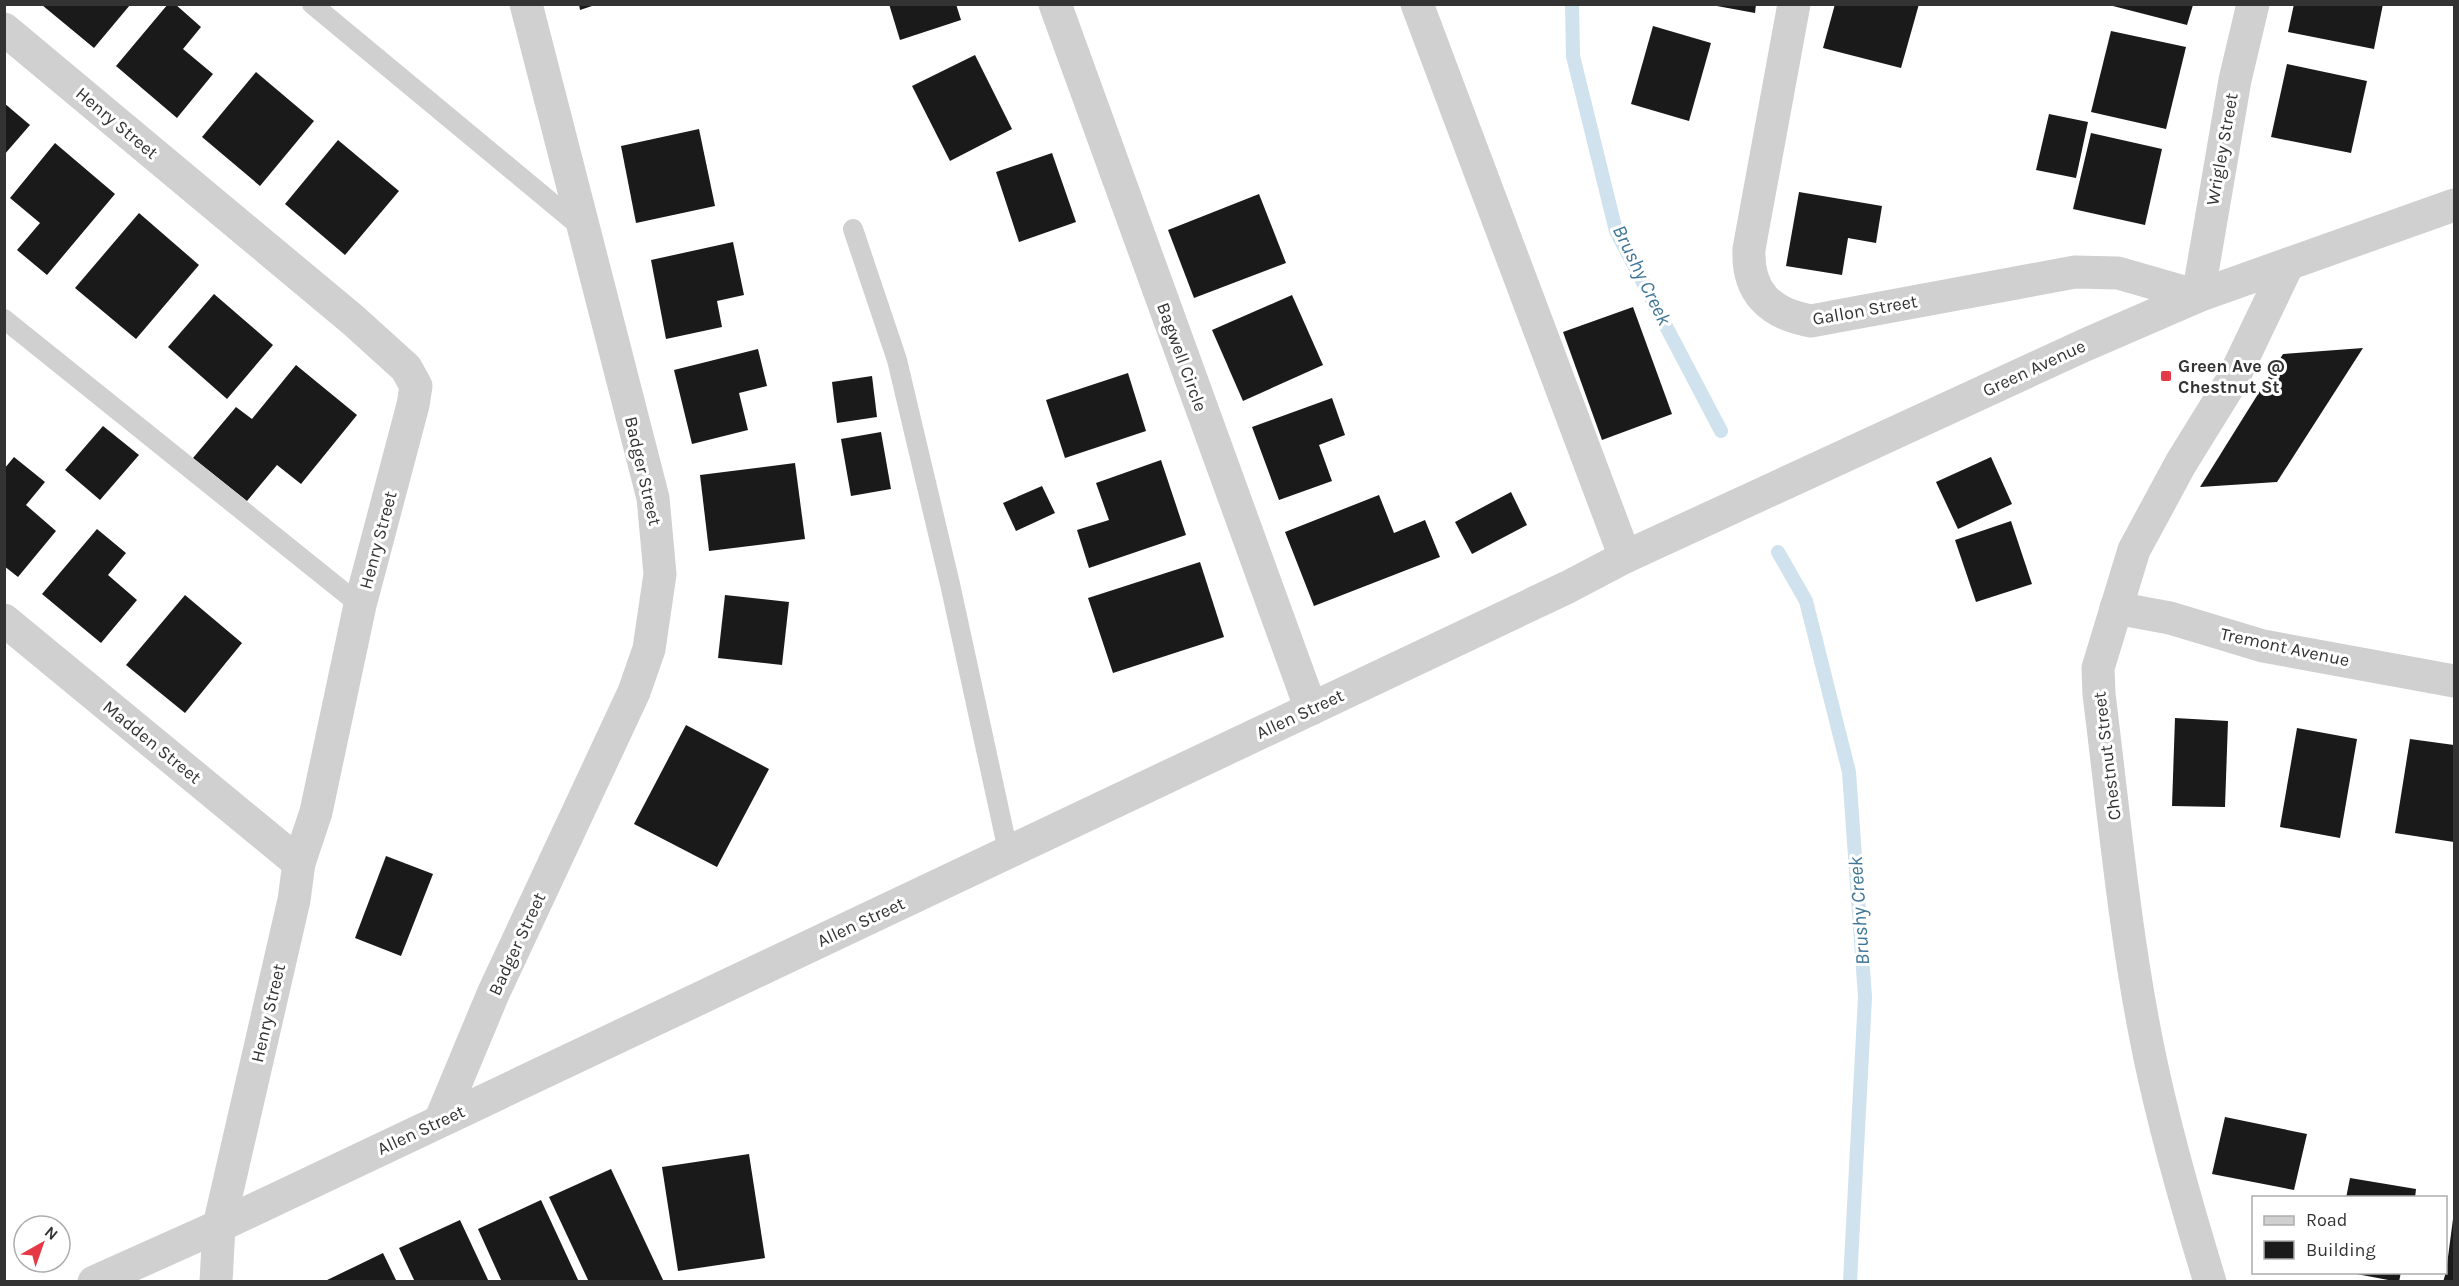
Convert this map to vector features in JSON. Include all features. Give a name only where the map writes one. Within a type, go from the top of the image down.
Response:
[{"type":"street","name":"Badger Street","points":[[440,1121],[494,994],[634,692],[649,649],[660,574],[653,498],[526,4]]},
{"type":"street","name":"Bagwell Circle","points":[[1055,4],[1311,709]]},
{"type":"street","points":[[1417,4],[1625,557]]},
{"type":"street","name":"Gallon Street","points":[[1794,4],[1749,249],[1748,270],[1757,291],[1772,307],[1791,318],[1811,321],[2075,272],[2118,273],[2198,296]]},
{"type":"street","name":"Wrigley Street","points":[[2198,296],[2235,80],[2253,4]]},
{"type":"street","name":"Henry Street","points":[[4,28],[353,320],[406,368],[416,386],[413,405],[360,605],[316,812],[299,863],[294,900],[219,1226],[216,1281]]},
{"type":"street","name":"Green Avenue","points":[[1625,557],[2085,345],[2198,296],[2454,206]]},
{"type":"street","name":"Chestnut Street","points":[[2210,1281],[2168,1135],[2149,1056],[2098,694],[2098,668],[2134,550],[2181,463],[2233,380],[2288,264]]},
{"type":"street","name":"Allen Street","points":[[93,1281],[219,1226],[1568,587],[1625,557]]},
{"type":"street","name":"Tremont Avenue","points":[[2116,608],[2170,618],[2263,646],[2454,681]]},
{"type":"street","name":"Madden Street","points":[[4,620],[299,863]]},
{"type":"lane","points":[[312,4],[582,228]]},
{"type":"lane","points":[[852,229],[897,360],[950,584],[1008,851]]},
{"type":"lane","points":[[4,319],[360,605]]},
{"type":"building","points":[[168,4],[175,4],[201,27],[183,49],[213,74],[177,118],[116,66]]},
{"type":"building","points":[[579,4],[595,4],[595,5],[580,10]]},
{"type":"building","points":[[889,4],[956,4],[961,20],[900,40]]},
{"type":"building","points":[[1706,4],[1756,4],[1755,13]]},
{"type":"building","points":[[1835,4],[1919,4],[1901,68],[1823,48]]},
{"type":"building","points":[[2294,4],[2383,4],[2374,49],[2288,32]]},
{"type":"building","points":[[42,5],[130,5],[94,48]]},
{"type":"building","points":[[2109,5],[2193,5],[2187,25]]},
{"type":"building","points":[[1653,26],[1711,43],[1689,121],[1631,104]]},
{"type":"building","points":[[2111,31],[2186,47],[2166,129],[2091,112]]},
{"type":"building","points":[[975,55],[1012,129],[950,161],[912,86]]},
{"type":"building","points":[[2287,64],[2367,81],[2351,153],[2271,137]]},
{"type":"building","points":[[256,72],[314,121],[260,186],[202,137]]},
{"type":"building","points":[[4,103],[30,125],[4,155]]},
{"type":"building","points":[[2049,114],[2088,122],[2076,178],[2036,170]]},
{"type":"building","points":[[699,129],[715,206],[636,223],[621,146]]},
{"type":"building","points":[[2091,133],[2162,149],[2145,225],[2073,209]]},
{"type":"building","points":[[338,140],[399,191],[345,255],[285,204]]},
{"type":"building","points":[[55,143],[115,194],[47,275],[17,250],[40,223],[10,198]]},
{"type":"building","points":[[1052,153],[1076,222],[1019,242],[996,172]]},
{"type":"building","points":[[1799,192],[1882,206],[1876,243],[1848,238],[1842,275],[1786,266]]},
{"type":"building","points":[[1259,194],[1286,263],[1194,298],[1168,230]]},
{"type":"building","points":[[139,213],[199,265],[136,339],[75,288]]},
{"type":"building","points":[[733,242],[744,295],[717,301],[722,327],[666,339],[651,260]]},
{"type":"building","points":[[214,294],[273,345],[227,399],[168,347]]},
{"type":"building","points":[[1292,295],[1323,365],[1243,401],[1212,330]]},
{"type":"building","points":[[1633,307],[1672,414],[1602,440],[1563,332]]},
{"type":"building","points":[[2363,348],[2277,482],[2200,487],[2283,354]]},
{"type":"building","points":[[758,349],[767,386],[739,393],[748,430],[692,444],[674,370]]},
{"type":"building","points":[[296,365],[357,415],[301,484],[277,465],[247,501],[193,458],[236,407],[252,419]]},
{"type":"building","points":[[1128,373],[1146,431],[1065,458],[1046,400]]},
{"type":"building","points":[[872,376],[877,417],[837,423],[832,382]]},
{"type":"building","points":[[1332,398],[1345,435],[1319,445],[1332,481],[1279,500],[1252,427]]},
{"type":"building","points":[[103,426],[139,455],[100,500],[65,470]]},
{"type":"building","points":[[881,432],[891,489],[851,496],[841,439]]},
{"type":"building","points":[[14,457],[45,482],[26,505],[56,531],[18,577],[4,566],[4,469]]},
{"type":"building","points":[[1991,457],[2012,504],[1958,529],[1936,482]]},
{"type":"building","points":[[1161,460],[1186,535],[1089,568],[1077,530],[1109,520],[1096,483]]},
{"type":"building","points":[[795,463],[805,539],[709,551],[700,475]]},
{"type":"building","points":[[1042,486],[1055,513],[1016,531],[1003,503]]},
{"type":"building","points":[[1511,492],[1527,525],[1472,554],[1455,522]]},
{"type":"building","points":[[1379,495],[1394,533],[1425,520],[1440,557],[1314,606],[1285,532]]},
{"type":"building","points":[[2011,521],[2032,584],[1976,602],[1955,540]]},
{"type":"building","points":[[97,529],[126,553],[108,575],[137,600],[101,643],[42,594]]},
{"type":"building","points":[[1200,562],[1224,637],[1113,673],[1088,598]]},
{"type":"building","points":[[185,595],[242,643],[185,713],[126,665]]},
{"type":"building","points":[[725,595],[789,602],[782,665],[718,658]]},
{"type":"building","points":[[2175,718],[2228,721],[2225,807],[2172,806]]},
{"type":"building","points":[[686,725],[769,769],[717,867],[634,824]]},
{"type":"building","points":[[2297,728],[2357,739],[2340,838],[2280,827]]},
{"type":"building","points":[[2410,739],[2454,745],[2454,842],[2395,833]]},
{"type":"building","points":[[386,856],[433,874],[401,956],[355,938]]},
{"type":"building","points":[[2225,1117],[2307,1134],[2294,1190],[2212,1174]]},
{"type":"building","points":[[749,1154],[765,1258],[678,1271],[662,1167]]},
{"type":"building","points":[[611,1169],[664,1282],[589,1282],[549,1197]]},
{"type":"building","points":[[2350,1178],[2416,1189],[2415,1196],[2346,1196]]},
{"type":"building","points":[[541,1200],[579,1282],[502,1282],[478,1229]]},
{"type":"building","points":[[2453,1219],[2454,1282],[2443,1282],[2447,1274]]},
{"type":"building","points":[[460,1220],[489,1282],[415,1282],[399,1248]]},
{"type":"building","points":[[383,1253],[397,1282],[323,1282]]},
{"type":"building","points":[[2357,1274],[2401,1274],[2399,1282]]},
{"type":"waterway","name":"Brushy Creek","points":[[1572,4],[1573,56],[1616,231],[1721,431]]},
{"type":"waterway","name":"Brushy Creek","points":[[1778,552],[1806,601],[1849,772],[1865,997],[1850,1282]]},
{"type":"place","name":"Green Ave @ Chestnut St","points":[[2166,376]]}]
